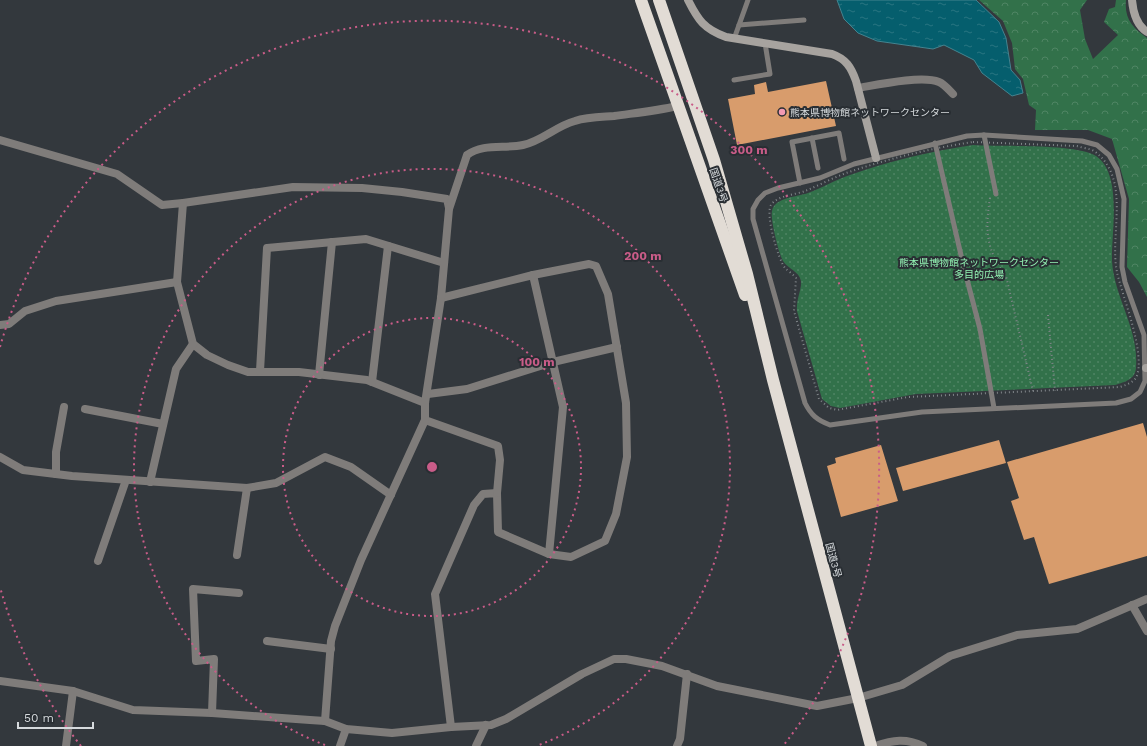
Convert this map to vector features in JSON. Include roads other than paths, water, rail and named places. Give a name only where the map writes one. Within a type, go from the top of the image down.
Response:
[{"type":"highway","name":"国道3号","points":[[641,0],[739,277],[773,380]]},
{"type":"highway","name":"国道3号","points":[[659,0],[714,160],[747,274],[773,380],[871,746]]},
{"type":"street","points":[[688,0],[702,24],[712,32],[764,44],[832,54],[847,62],[852,70],[858,88],[876,158]]},
{"type":"street","points":[[1132,0],[1134,14],[1142,29],[1147,32]]},
{"type":"street","points":[[858,88],[886,83],[925,81],[939,82],[953,94]]},
{"type":"street","points":[[326,722],[331,649],[335,626],[425,420],[425,403],[428,394],[441,298],[449,209],[467,155],[473,150],[498,146],[522,145],[539,140],[562,125],[576,120],[653,111],[678,106]]},
{"type":"street","points":[[0,140],[117,174],[162,204],[183,203],[293,187],[362,188],[447,199],[449,209]]},
{"type":"street","points":[[183,203],[177,282],[193,344],[207,355],[248,372],[260,371],[319,375],[372,382],[425,403]]},
{"type":"street","points":[[260,371],[267,248],[366,239],[444,263]]},
{"type":"street","points":[[319,375],[332,242]]},
{"type":"street","points":[[372,382],[388,246]]},
{"type":"street","points":[[425,420],[498,446],[500,460],[497,493],[498,532],[549,554],[571,558],[604,541],[616,514],[627,457],[626,403],[608,294],[596,266],[589,264],[441,298]]},
{"type":"street","points":[[532,276],[553,362],[562,407],[549,554]]},
{"type":"street","points":[[0,325],[9,324],[25,311],[56,302],[177,282]]},
{"type":"street","points":[[150,482],[176,369],[193,344]]},
{"type":"street","points":[[428,394],[467,389],[553,362],[617,347]]},
{"type":"street","points":[[56,474],[56,452],[64,407]]},
{"type":"street","points":[[85,408],[163,424]]},
{"type":"street","points":[[0,457],[23,470],[150,482],[247,488],[276,483],[325,457],[352,467],[391,495]]},
{"type":"street","points":[[98,561],[126,480]]},
{"type":"street","points":[[236,554],[247,488]]},
{"type":"street","points":[[451,727],[435,594],[474,505],[483,494],[497,493]]},
{"type":"street","points":[[212,712],[214,659],[196,661],[193,589],[240,593]]},
{"type":"street","points":[[0,681],[73,690],[134,710],[212,712],[326,722],[346,729],[392,733],[486,725],[506,719],[582,674],[614,659],[626,659],[662,666],[717,686],[736,691],[817,706],[858,698],[902,685],[950,656],[1017,635],[1077,629],[1147,599]]},
{"type":"street","points":[[1132,605],[1147,631]]},
{"type":"street","points":[[268,641],[331,649]]},
{"type":"street","points":[[677,746],[680,739],[687,674]]},
{"type":"street","points":[[66,746],[73,690]]},
{"type":"street","points":[[476,746],[486,725]]},
{"type":"street","points":[[340,746],[346,729]]},
{"type":"street","points":[[875,746],[898,740],[910,741],[923,746]]},
{"type":"lane","points":[[734,38],[748,0]]},
{"type":"lane","points":[[739,25],[804,20]]},
{"type":"lane","points":[[734,80],[770,74],[764,44]]},
{"type":"lane","points":[[800,183],[792,142],[840,133],[844,159]]},
{"type":"lane","points":[[984,135],[996,194]]},
{"type":"lane","points":[[984,135],[1082,141],[1096,145],[1109,155],[1117,169],[1124,199],[1122,267],[1125,282],[1144,335],[1147,368],[1145,381],[1140,392],[1131,399],[1116,403],[922,412],[830,425],[811,415],[803,396],[753,219],[754,209],[758,200],[765,193],[820,178],[854,164],[876,158],[967,136],[984,135]]},
{"type":"lane","points":[[812,138],[818,168]]},
{"type":"lane","points":[[935,143],[964,268],[980,329],[994,408]]},
{"type":"water","points":[[837,0],[976,0],[999,22],[1006,38],[1011,70],[1020,80],[1023,93],[1012,96],[982,73],[974,60],[944,45],[933,49],[877,41],[858,33],[844,19]]},
{"type":"place","name":"熊本県博物館ネットワークセンター","points":[[782,112]]},
{"type":"park label","name":"熊本県博物館ネットワークセンター 多目的広場","points":[[979,268]]}]
